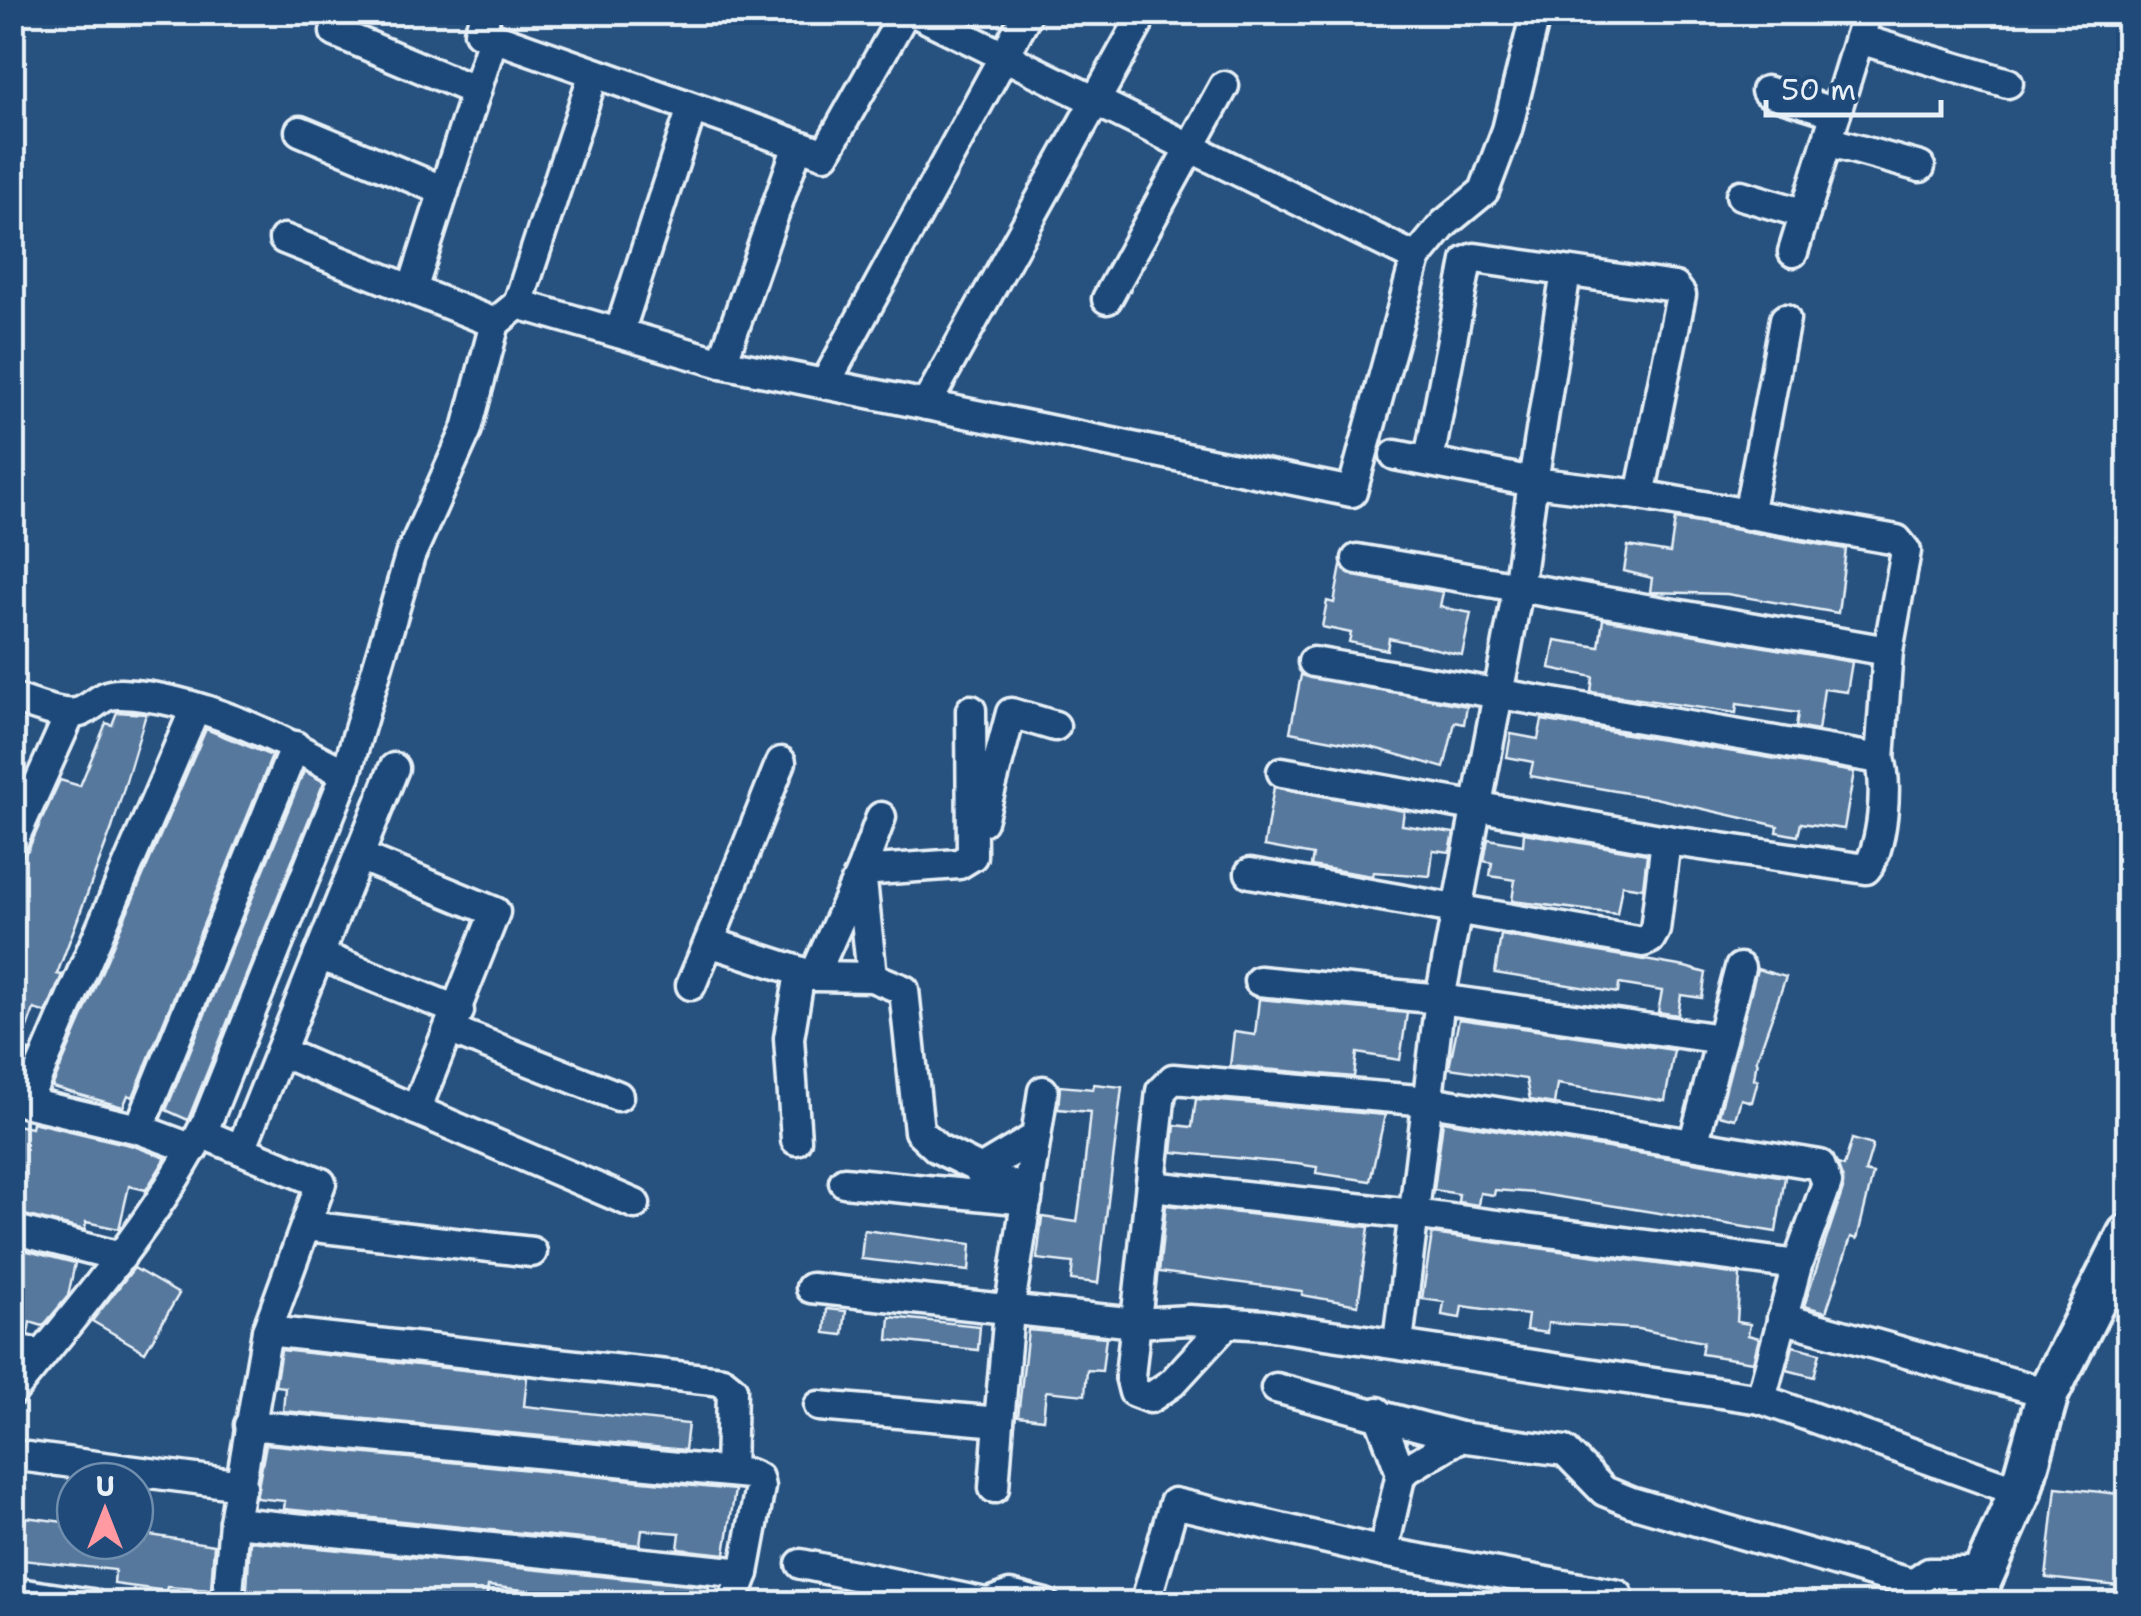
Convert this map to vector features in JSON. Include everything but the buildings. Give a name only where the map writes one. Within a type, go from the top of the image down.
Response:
[{"type":"street","points":[[412,290],[476,91],[490,25],[594,73],[825,154],[905,12]]},
{"type":"street","points":[[914,12],[1416,258]]},
{"type":"street","points":[[825,384],[1028,12]]},
{"type":"street","points":[[518,304],[722,363],[1352,492],[1416,258],[1444,224],[1484,191],[1507,130],[1536,12]]},
{"type":"street","points":[[926,405],[1137,26]]},
{"type":"street","points":[[1793,252],[1863,26],[2008,83]]},
{"type":"street","points":[[336,32],[476,91]]},
{"type":"street","points":[[12,1392],[122,1257],[197,1141],[346,774],[410,556],[467,429],[494,323],[518,304],[594,73]]},
{"type":"street","points":[[1107,300],[1224,86]]},
{"type":"street","points":[[1766,91],[1836,113]]},
{"type":"street","points":[[619,333],[692,108]]},
{"type":"street","points":[[300,131],[444,191]]},
{"type":"street","points":[[1828,141],[1920,167]]},
{"type":"street","points":[[722,363],[798,145]]},
{"type":"street","points":[[1740,195],[1805,214]]},
{"type":"street","points":[[284,239],[494,323]]},
{"type":"street","points":[[1429,460],[1467,261],[1680,290],[1640,496]]},
{"type":"street","points":[[1398,1342],[1440,998],[1518,589],[1566,272]]},
{"type":"street","points":[[1748,515],[1785,319]]},
{"type":"street","points":[[1282,772],[1666,840],[1866,869],[1882,816],[1885,772],[1880,758],[1888,651],[1906,551],[1903,545],[1897,540],[1640,496],[1533,482],[1395,454]]},
{"type":"street","points":[[1357,559],[1888,651]]},
{"type":"street","points":[[1313,662],[1880,758]]},
{"type":"street","points":[[12,698],[70,714],[85,710],[103,696],[118,694],[195,709],[294,746],[346,774]]},
{"type":"street","points":[[195,709],[19,1101],[241,1150],[322,1183],[267,1332],[234,1522],[227,1604]]},
{"type":"street","points":[[971,710],[972,856]]},
{"type":"street","points":[[861,871],[959,864],[972,856],[1011,713],[1054,726]]},
{"type":"street","points":[[12,843],[70,714]]},
{"type":"street","points":[[139,1129],[294,746]]},
{"type":"street","points":[[692,984],[782,762]]},
{"type":"street","points":[[241,1150],[394,768]]},
{"type":"street","points":[[796,1140],[789,1038],[808,974],[861,871],[882,816]]},
{"type":"street","points":[[1250,873],[1456,920],[1642,942],[1650,939],[1655,930],[1666,840]]},
{"type":"street","points":[[359,856],[495,912],[455,1021],[416,1110]]},
{"type":"street","points":[[861,871],[872,977]]},
{"type":"street","points":[[710,942],[808,974],[872,977],[904,990],[919,1131],[958,1159],[1028,1197]]},
{"type":"street","points":[[320,954],[618,1096]]},
{"type":"street","points":[[1694,1141],[1740,968]]},
{"type":"street","points":[[1259,982],[1440,998],[1721,1039]]},
{"type":"street","points":[[280,1052],[635,1204]]},
{"type":"street","points":[[1228,1322],[1172,1383],[1150,1398],[1140,1397],[1131,1385],[1161,1091],[1173,1079],[1429,1101],[1694,1141],[1820,1166],[1826,1182],[1782,1318],[1761,1399]]},
{"type":"street","points":[[994,1488],[1010,1312],[1043,1091]]},
{"type":"street","points":[[958,1159],[1034,1138]]},
{"type":"street","points":[[844,1182],[1028,1197]]},
{"type":"street","points":[[1151,1186],[1412,1214],[1798,1265]]},
{"type":"street","points":[[306,1226],[532,1252]]},
{"type":"street","points":[[12,1228],[122,1257]]},
{"type":"street","points":[[1276,1388],[1460,1436],[1565,1452],[1604,1491],[1914,1594],[1940,1572],[1976,1588],[2020,1492],[2048,1392],[2128,1235]]},
{"type":"street","points":[[811,1288],[1136,1323],[1228,1322],[1398,1342],[1761,1399],[2020,1492]]},
{"type":"street","points":[[1782,1318],[2048,1392]]},
{"type":"street","points":[[267,1332],[722,1381],[732,1390],[730,1472]]},
{"type":"street","points":[[12,1348],[42,1355]]},
{"type":"street","points":[[819,1406],[999,1422]]},
{"type":"street","points":[[1378,1412],[1401,1473],[1382,1552]]},
{"type":"street","points":[[250,1424],[730,1472],[758,1478],[760,1487],[744,1573],[732,1604]]},
{"type":"street","points":[[1401,1473],[1460,1436]]},
{"type":"street","points":[[12,1456],[242,1485]]},
{"type":"street","points":[[1144,1604],[1174,1503],[1382,1552],[1618,1595]]},
{"type":"street","points":[[234,1522],[744,1573]]},
{"type":"street","points":[[801,1564],[986,1603],[1010,1595],[1045,1604]]},
{"type":"street","points":[[12,1592],[92,1604]]}]
